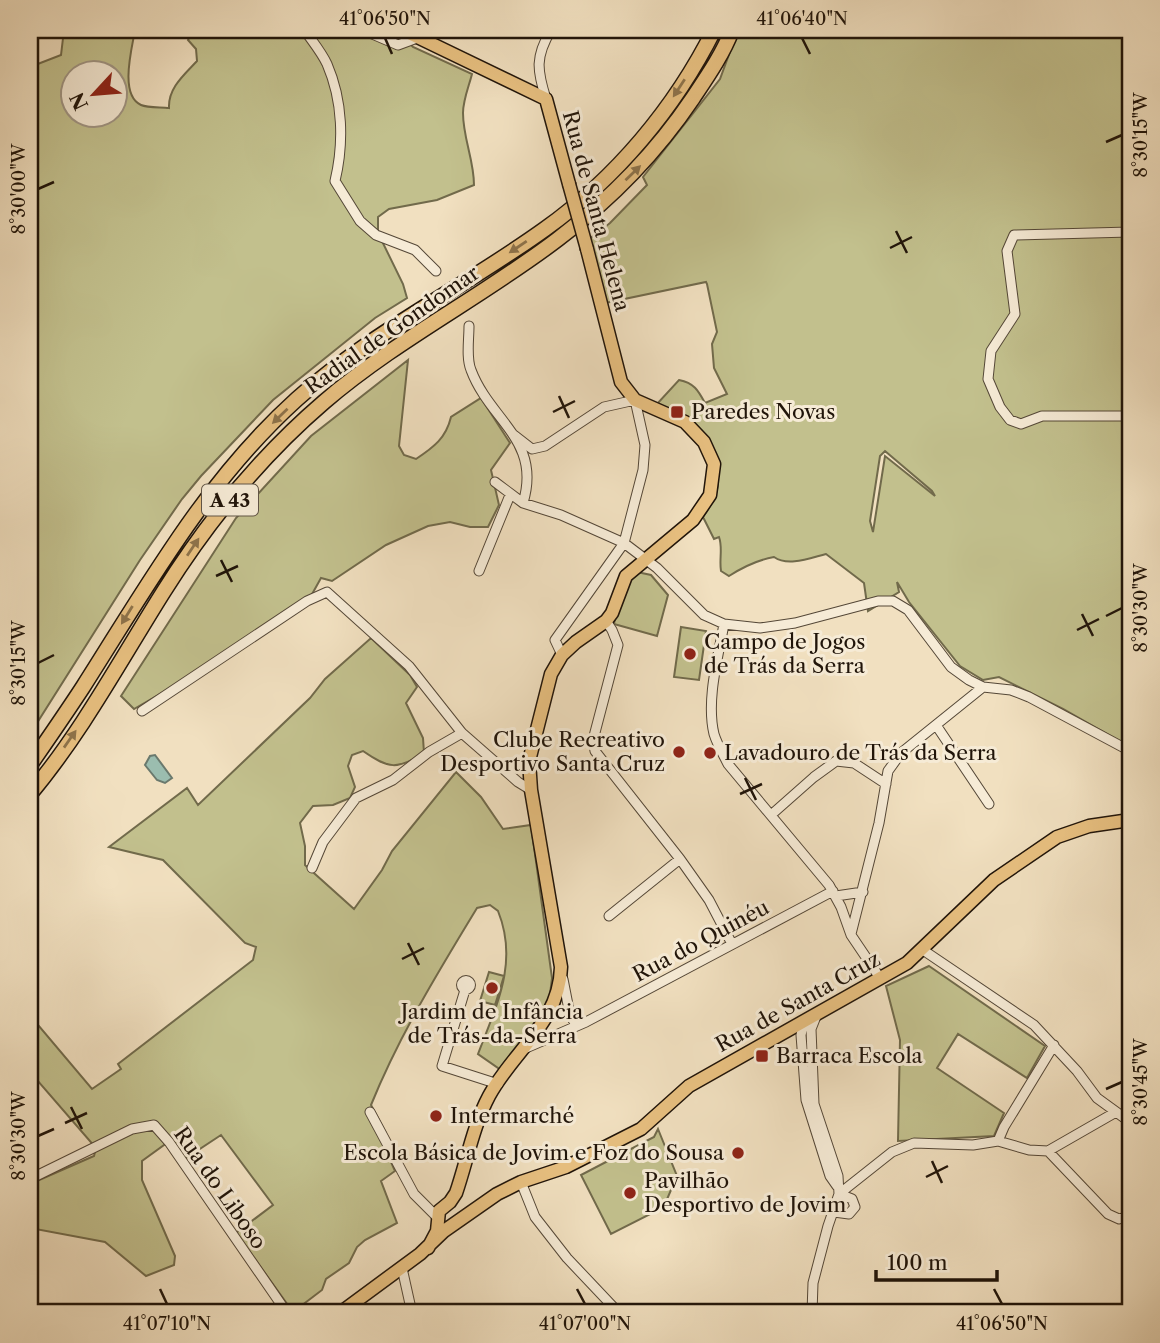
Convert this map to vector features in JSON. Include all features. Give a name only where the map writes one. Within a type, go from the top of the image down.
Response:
[{"type":"highway","name":"Radial de Gondomar","points":[[30,765],[82,688],[168,550],[206,497],[259,435],[347,358],[546,228],[592,191],[663,113],[714,30]]},
{"type":"highway","name":"Radial de Gondomar","points":[[30,794],[91,710],[200,537],[269,454],[300,423],[358,375],[419,331],[547,247],[599,206],[644,162],[676,123],[732,30]]},
{"type":"main road","points":[[403,30],[545,99]]},
{"type":"main road","name":"Rua de Santa Helena","points":[[545,99],[621,382],[635,400]]},
{"type":"main road","points":[[340,1313],[428,1248],[449,1217],[484,1107],[544,1022],[556,998],[561,981],[561,967],[531,790],[529,761],[551,674],[562,654],[606,621],[612,613],[626,576],[693,520],[710,495],[714,464],[704,442],[685,422],[635,400]]},
{"type":"main road","name":"Rua de Santa Cruz","points":[[449,1217],[474,1210],[521,1182],[566,1167],[641,1129],[689,1086],[907,963],[994,880],[1057,837],[1089,826],[1130,820]]},
{"type":"street","points":[[30,32],[36,30]]},
{"type":"street","points":[[307,30],[326,61],[335,86],[341,119],[341,157],[335,181],[360,221],[376,236],[415,250],[436,271]]},
{"type":"street","points":[[363,30],[398,45],[417,38]]},
{"type":"street","name":"Rua de Santa Helena","points":[[545,99],[538,61],[542,46],[551,30]]},
{"type":"street","points":[[1130,232],[1014,235],[1007,251],[1015,314],[991,351],[988,379],[1000,407],[1010,420],[1021,424],[1042,416],[1130,416]]},
{"type":"street","points":[[469,326],[469,368],[514,435],[526,458],[529,484],[523,503]]},
{"type":"street","points":[[514,435],[533,449],[545,446],[604,407],[635,400],[645,445],[643,470],[624,543],[555,640],[562,654]]},
{"type":"street","points":[[495,482],[523,503],[624,543],[657,568],[704,615],[724,624],[761,628],[795,623],[878,601],[893,601],[908,610],[951,667],[983,687],[1011,690],[1029,697],[1130,751]]},
{"type":"street","points":[[479,571],[510,495]]},
{"type":"street","points":[[142,711],[307,601],[327,592],[409,666],[462,733],[518,782],[531,790]]},
{"type":"street","points":[[606,621],[618,645],[593,740],[595,751],[680,859],[709,900],[732,944]]},
{"type":"street","points":[[724,624],[712,702],[714,732],[728,764],[834,894],[851,935],[880,978]]},
{"type":"street","points":[[851,935],[863,892],[888,771],[901,753],[983,687]]},
{"type":"street","points":[[936,725],[989,804]]},
{"type":"street","points":[[312,868],[323,842],[356,798],[393,780],[429,752],[462,733]]},
{"type":"street","points":[[771,815],[836,761],[854,763],[886,784]]},
{"type":"street","points":[[609,916],[680,859]]},
{"type":"street","name":"Rua do Quinéu","points":[[521,1052],[586,1022],[732,944],[834,894],[863,892]]},
{"type":"street","points":[[923,950],[1034,1025],[1097,1098],[1130,1122]]},
{"type":"street","points":[[561,967],[572,1020],[580,1024],[586,1022]]},
{"type":"street","points":[[465,990],[442,1066],[498,1084]]},
{"type":"street","points":[[556,998],[561,997],[568,1006]]},
{"type":"street","points":[[810,1038],[818,1013]]},
{"type":"street","points":[[801,1024],[809,1031],[814,1104],[838,1176],[834,1212],[813,1283],[812,1313]]},
{"type":"street","points":[[801,1024],[808,1111],[830,1176],[838,1190],[852,1199],[855,1207],[849,1214],[834,1212]]},
{"type":"street","points":[[779,1035],[793,1035],[799,1038],[802,1045]]},
{"type":"street","points":[[998,1141],[1054,1045]]},
{"type":"street","points":[[370,1112],[414,1194],[426,1206],[449,1217]]},
{"type":"street","points":[[838,1190],[906,1145],[973,1145],[998,1141],[1029,1150],[1048,1151],[1116,1112]]},
{"type":"street","name":"Rua do Liboso","points":[[30,1178],[132,1129],[154,1125],[169,1142],[287,1313]]},
{"type":"street","points":[[1048,1151],[1108,1214],[1119,1219],[1130,1216]]},
{"type":"street","points":[[521,1182],[535,1217],[567,1258],[619,1313]]},
{"type":"street","points":[[402,1268],[412,1313]]},
{"type":"shaded area","points":[[64,30],[135,30],[130,60],[60,60],[60,130],[130,130],[130,92],[134,100],[141,105],[169,108],[174,88],[197,61],[196,49],[188,40],[193,30],[292,30],[298,35],[312,37],[322,30],[398,30],[413,47],[472,74],[463,113],[474,185],[437,200],[389,209],[378,217],[378,233],[407,298],[375,318],[273,400],[201,476],[140,560],[30,734],[30,67],[61,55]]},
{"type":"shaded area","points":[[738,30],[1130,30],[1130,747],[999,677],[983,680],[960,666],[909,602],[897,582],[899,592],[868,611],[864,583],[826,554],[792,562],[768,558],[729,576],[721,571],[719,537],[714,539],[703,517],[718,487],[709,440],[656,405],[679,380],[695,388],[705,403],[727,394],[714,368],[712,344],[717,332],[707,284],[706,282],[605,303],[588,240],[610,223],[647,185],[643,177],[720,79]],"holes":[[[885,451],[935,496],[885,456],[873,532],[870,521],[880,456]]]},
{"type":"shaded area","points":[[408,360],[399,446],[404,455],[416,459],[438,441],[451,417],[481,398],[510,443],[491,470],[499,505],[488,527],[470,527],[450,522],[428,526],[386,545],[332,581],[321,578],[311,596],[191,676],[134,709],[121,696],[236,518],[311,436]]},
{"type":"shaded area","points":[[637,572],[651,575],[668,595],[657,636],[614,624],[621,596]]},
{"type":"shaded area","name":"Campo de Jogos de Trás da Serra","points":[[681,627],[706,631],[699,680],[674,677]]},
{"type":"shaded area","points":[[371,638],[410,675],[417,687],[406,703],[423,738],[424,753],[400,765],[387,764],[363,751],[352,755],[348,766],[355,787],[350,798],[333,805],[313,806],[300,823],[305,846],[305,865],[354,909],[392,851],[456,772],[481,797],[503,829],[531,825],[552,978],[549,1002],[501,1070],[478,1054],[503,984],[506,949],[498,911],[490,905],[477,908],[407,1029],[371,1105],[386,1133],[383,1144],[395,1171],[381,1181],[397,1223],[365,1240],[357,1247],[349,1263],[326,1279],[322,1290],[293,1312],[236,1233],[273,1205],[221,1135],[183,1160],[171,1140],[142,1161],[142,1180],[175,1256],[174,1265],[146,1276],[105,1242],[30,1228],[30,1184],[94,1156],[96,1148],[30,1072],[30,1009],[38,1025],[92,1089],[121,1069],[118,1064],[253,960],[256,947],[245,943],[163,860],[109,847],[187,788],[198,805],[310,698],[325,679]]},
{"type":"shaded area","points":[[155,755],[172,778],[165,783],[157,780],[145,765],[150,756]]},
{"type":"shaded area","points":[[929,966],[1045,1046],[1027,1078],[958,1034],[937,1068],[1004,1113],[994,1136],[898,1141],[900,1040],[886,986]]},
{"type":"shaded area","points":[[489,972],[504,976],[495,1005],[480,1001]]},
{"type":"shaded area","name":"Pavilhão Desportivo de Jovim","points":[[658,1129],[677,1176],[662,1211],[658,1210],[611,1234],[581,1175],[654,1137]]},
{"type":"place","name":"Paredes Novas","points":[[677,412]]},
{"type":"place","name":"Campo de Jogos de Trás da Serra","points":[[690,654]]},
{"type":"place","name":"Clube Recreativo Desportivo Santa Cruz","points":[[679,752]]},
{"type":"place","name":"Lavadouro de Trás da Serra","points":[[710,753]]},
{"type":"place","name":"Jardim de Infância de Trás-da-Serra","points":[[492,988]]},
{"type":"place","name":"Barraca Escola","points":[[762,1056]]},
{"type":"place","name":"Intermarché","points":[[436,1116]]},
{"type":"place","name":"Escola Básica de Jovim e Foz do Sousa","points":[[738,1153]]},
{"type":"place","name":"Pavilhão Desportivo de Jovim","points":[[630,1193]]}]
